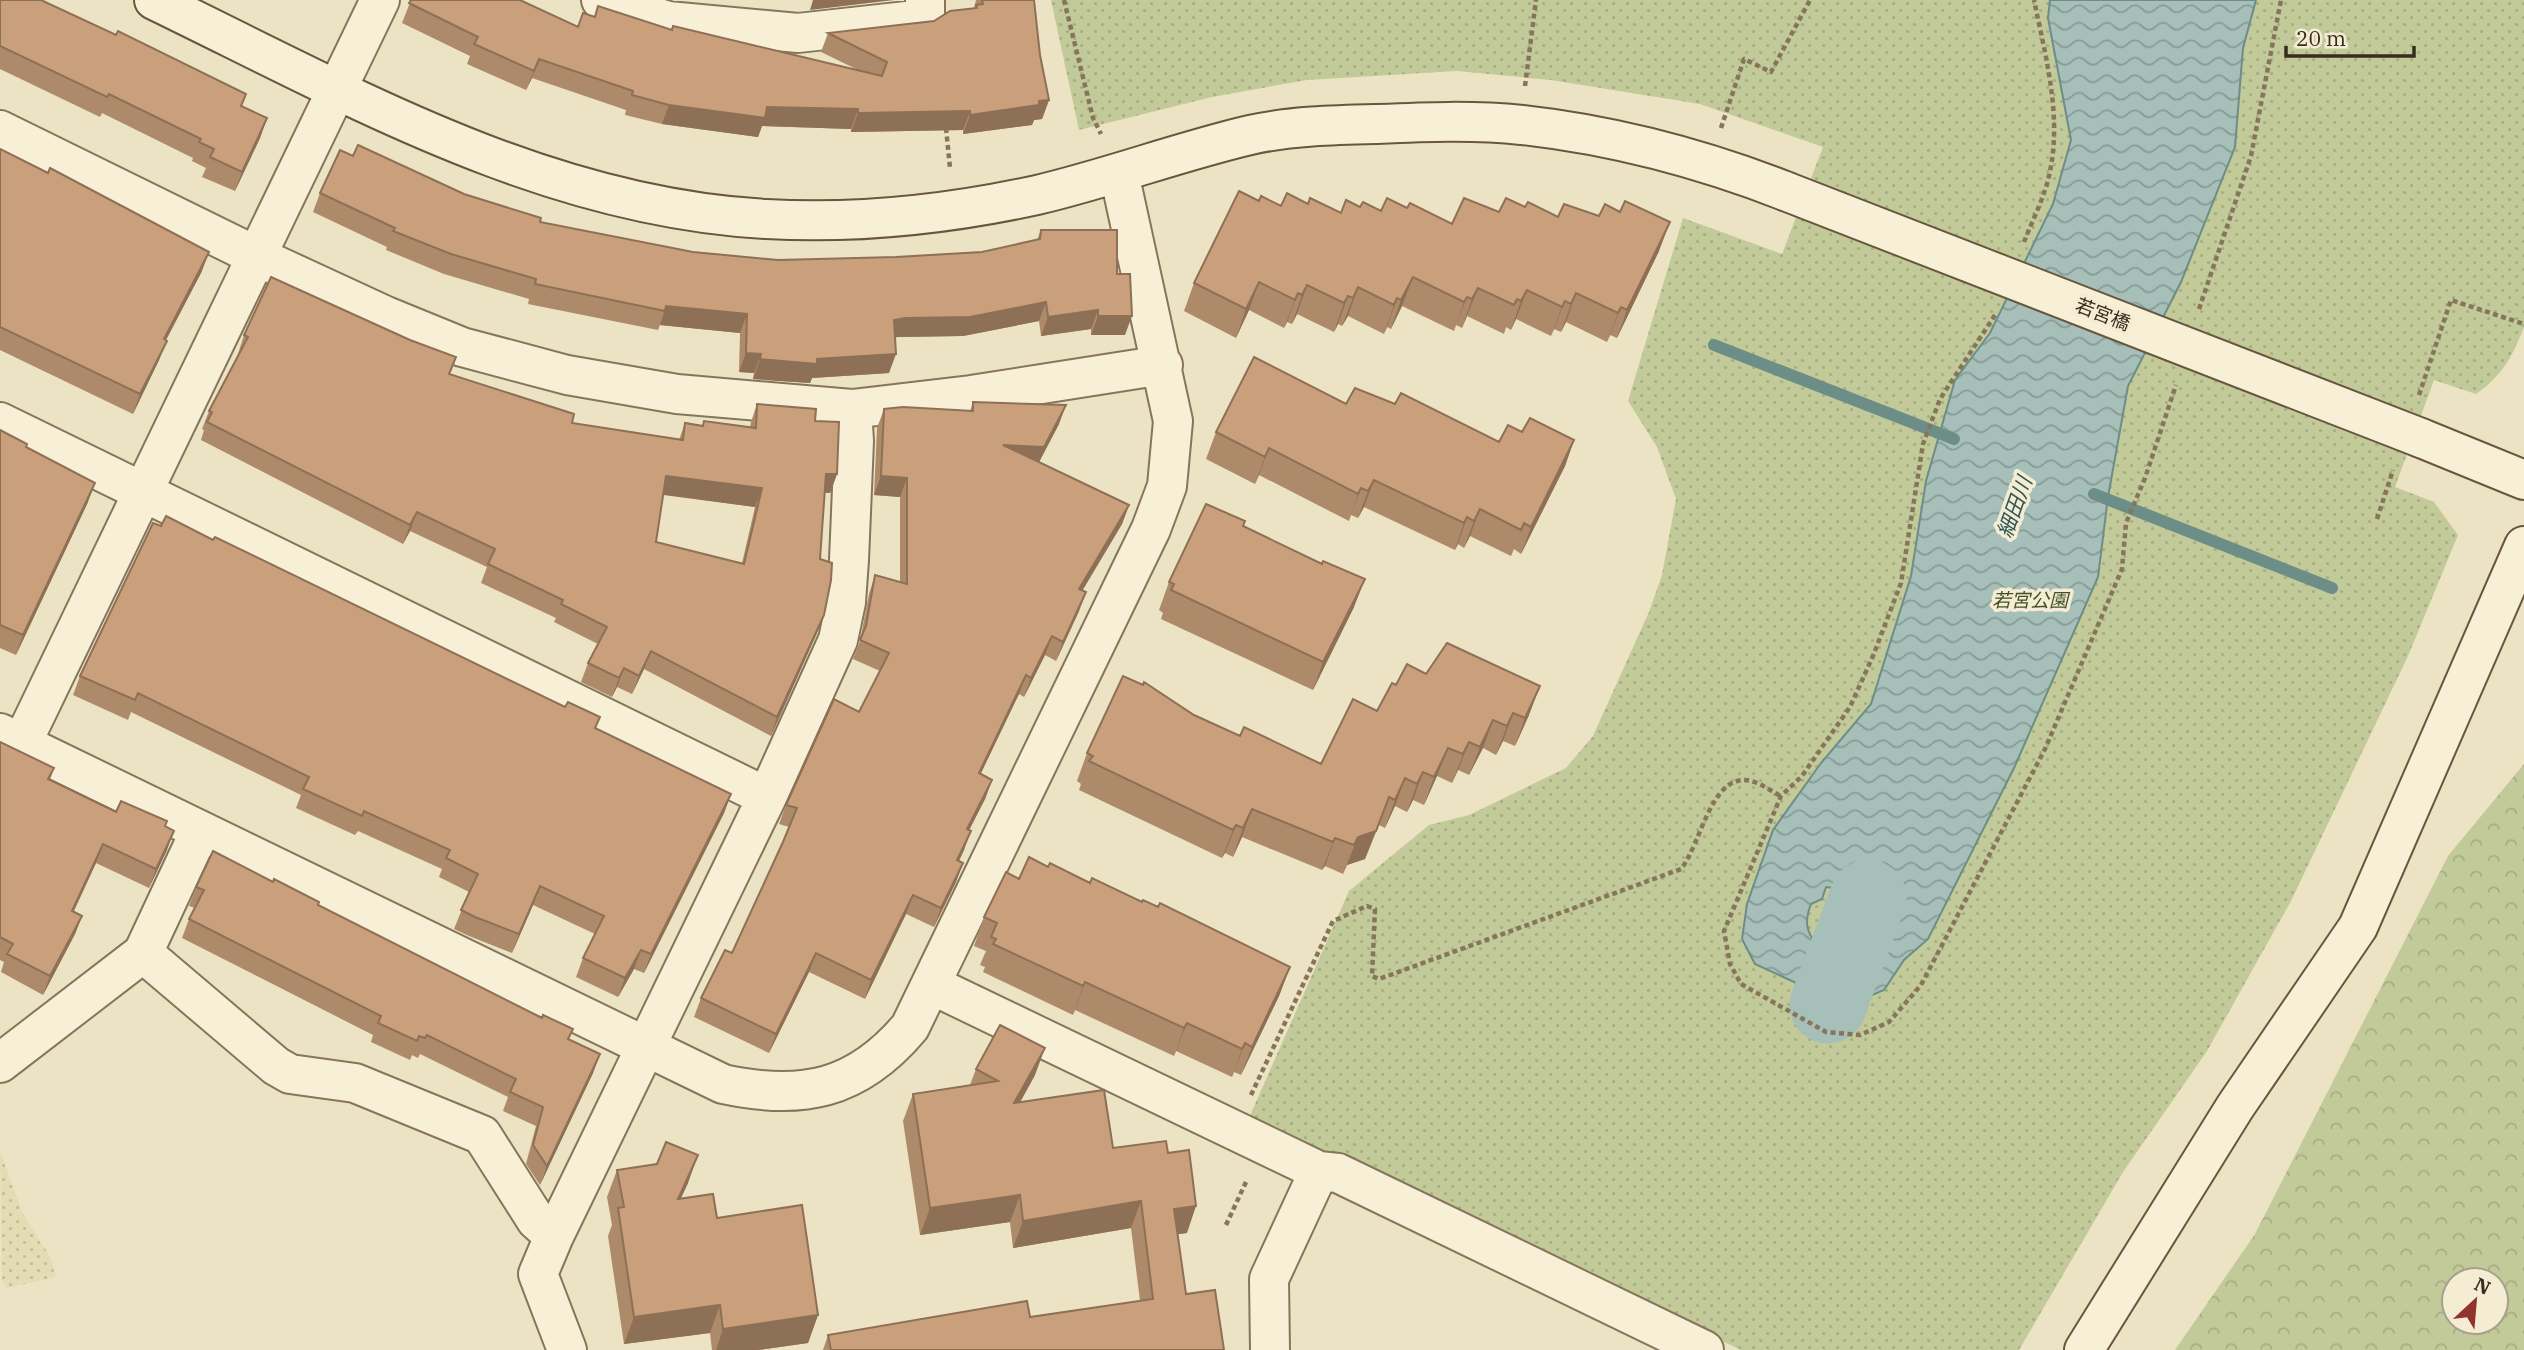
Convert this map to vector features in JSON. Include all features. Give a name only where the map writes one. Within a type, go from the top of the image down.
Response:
[{"type":"street","name":"若宮橋","points":[[154,0],[336,88],[494,159],[594,193],[709,214],[769,219],[902,215],[1032,196],[1253,134],[1299,128],[1404,123],[1520,125],[1710,162],[2524,480]]},
{"type":"street","points":[[380,0],[144,493],[11,738],[723,1084],[755,1091],[814,1090],[844,1081],[889,1052],[910,1027],[1151,529],[1167,486],[1174,421],[1119,173]]},
{"type":"street","points":[[601,0],[668,21],[798,33],[925,19],[925,0]]},
{"type":"street","points":[[0,130],[256,256],[462,347],[567,375],[677,394],[852,409],[971,395],[1163,365]]},
{"type":"street","points":[[567,1350],[538,1274],[768,797],[838,640],[846,603],[849,560],[854,441],[852,409]]},
{"type":"street","points":[[0,422],[768,797]]},
{"type":"street","points":[[2084,1350],[2235,1107],[2358,927],[2524,546]]},
{"type":"street","points":[[9,1044],[143,953],[200,831]]},
{"type":"street","points":[[143,953],[276,1066],[290,1074],[355,1083],[482,1135],[536,1220],[554,1236]]},
{"type":"street","points":[[932,985],[1319,1171],[1338,1173],[1704,1350]]},
{"type":"street","points":[[1270,1350],[1269,1279],[1319,1171]]},
{"type":"path","points":[[1064,0],[1093,118],[1119,173]]},
{"type":"path","points":[[1520,125],[1536,0]]},
{"type":"path","points":[[1710,162],[1744,59],[1771,72],[1810,0]]},
{"type":"path","points":[[2020,251],[2050,172],[2054,129],[2048,70],[2034,0]]},
{"type":"path","points":[[2195,320],[2251,156],[2281,0]]},
{"type":"path","points":[[945,115],[950,170]]},
{"type":"path","points":[[2451,300],[2524,324]]},
{"type":"path","points":[[1997,310],[1992,322],[1959,365],[1940,399],[1923,444],[1901,583],[1873,656],[1850,707],[1802,776],[1781,796],[1724,931],[1730,964],[1741,984],[1826,1032],[1860,1035],[1889,1022],[1921,985],[2046,749],[2122,569],[2126,523],[2145,478],[2179,373]]},
{"type":"path","points":[[1235,1130],[1333,920],[1367,906],[1375,909],[1372,976],[1379,979],[1681,869],[1692,856],[1717,793],[1729,784],[1750,780],[1781,796]]},
{"type":"shaded area","points":[[0,1151],[23,1214],[51,1258],[56,1277],[7,1288],[2,1280]]},
{"type":"green space","name":"若宮公園","points":[[1051,0],[2524,0],[2524,327],[2506,365],[2476,394],[2434,380],[2395,487],[2434,502],[2458,535],[2408,656],[2291,901],[2207,1051],[2123,1172],[2019,1350],[1741,1350],[1249,1118],[1349,891],[1429,825],[1469,815],[1566,768],[1593,736],[1649,612],[1662,575],[1676,499],[1657,447],[1628,401],[1683,218],[1782,254],[1823,147],[1700,104],[1551,80],[1457,71],[1307,80],[1212,97],[1079,130]]},
{"type":"green space","points":[[2524,764],[2524,1350],[2175,1350],[2255,1234],[2448,856]]},
{"type":"water","points":[[2050,0],[2256,0],[2243,48],[2235,147],[2181,282],[2128,386],[2108,497],[2098,577],[2014,768],[1928,939],[1904,960],[1884,990],[1849,1005],[1826,995],[1835,947],[1851,936],[1856,924],[1852,911],[1841,899],[1841,889],[1826,887],[1822,899],[1811,904],[1807,925],[1817,944],[1805,987],[1755,964],[1742,939],[1747,904],[1773,830],[1821,763],[1871,704],[1911,576],[1926,481],[1955,380],[1990,333],[2053,204],[2071,140],[2048,18]]},
{"type":"building","points":[[0,0],[41,0],[116,35],[118,31],[246,94],[241,106],[267,118],[242,172],[210,157],[214,149],[199,142],[201,139],[109,94],[107,97],[0,46]]},
{"type":"building","points":[[411,0],[520,0],[578,27],[583,13],[595,17],[598,6],[672,30],[673,26],[882,76],[887,62],[828,33],[934,21],[950,11],[977,8],[976,5],[983,4],[982,0],[1034,0],[1040,55],[1049,100],[1039,101],[1039,105],[970,115],[970,111],[858,113],[858,109],[767,107],[765,118],[669,105],[632,95],[633,91],[539,59],[534,71],[474,44],[478,37],[409,3]]},
{"type":"building","points":[[358,145],[464,194],[541,218],[540,222],[693,252],[778,260],[896,257],[982,252],[1040,239],[1041,230],[1117,230],[1117,274],[1130,274],[1132,316],[1098,316],[1098,310],[1048,317],[1046,302],[970,317],[905,318],[894,320],[896,354],[817,359],[817,364],[760,359],[761,354],[746,353],[747,314],[666,306],[665,311],[535,284],[536,279],[451,254],[393,231],[395,228],[320,193],[340,150],[353,156]]},
{"type":"building","points":[[0,149],[48,173],[50,168],[209,252],[164,339],[167,341],[140,394],[0,327]]},
{"type":"building","points":[[1239,191],[1259,201],[1261,196],[1281,206],[1287,193],[1308,204],[1310,198],[1341,213],[1346,200],[1360,207],[1363,202],[1381,211],[1387,198],[1407,208],[1410,203],[1452,224],[1464,198],[1499,212],[1506,198],[1525,207],[1528,202],[1558,217],[1564,204],[1599,216],[1605,204],[1620,212],[1625,201],[1670,222],[1627,310],[1621,307],[1618,313],[1576,293],[1571,304],[1565,301],[1562,307],[1527,290],[1521,301],[1517,299],[1514,305],[1478,288],[1472,299],[1467,297],[1464,302],[1413,277],[1401,300],[1397,298],[1394,305],[1358,287],[1353,298],[1348,296],[1344,303],[1307,285],[1302,295],[1298,293],[1295,300],[1259,282],[1246,309],[1194,283]]},
{"type":"building","points":[[271,277],[410,340],[456,357],[449,374],[574,414],[572,423],[683,440],[685,423],[703,426],[704,421],[756,428],[757,404],[816,409],[815,421],[839,422],[837,474],[826,474],[820,559],[832,563],[824,615],[777,717],[651,651],[639,676],[624,668],[619,678],[588,663],[607,627],[561,604],[563,600],[488,564],[495,549],[417,512],[410,525],[207,422],[212,412],[209,411],[248,337],[244,335]],"holes":[[[666,476],[762,488],[744,564],[656,542]]]},
{"type":"building","points":[[1254,357],[1346,404],[1355,388],[1395,404],[1401,393],[1499,442],[1508,425],[1522,432],[1530,418],[1574,440],[1531,527],[1524,523],[1521,530],[1480,509],[1474,521],[1467,517],[1464,523],[1374,480],[1368,491],[1361,488],[1358,494],[1269,448],[1265,457],[1216,432]]},
{"type":"building","points":[[973,402],[1066,405],[1044,447],[1003,445],[1129,505],[1079,589],[1086,592],[1063,642],[1052,636],[1031,678],[1026,675],[979,773],[992,780],[967,829],[971,831],[957,860],[963,863],[941,908],[913,895],[871,980],[816,953],[776,1034],[701,998],[725,950],[732,953],[783,842],[797,808],[786,805],[834,699],[859,712],[889,653],[860,640],[866,626],[875,575],[907,584],[907,478],[881,476],[884,409],[903,407],[973,411]]},
{"type":"building","points":[[0,430],[27,444],[26,447],[95,483],[23,635],[0,625]]},
{"type":"building","points":[[1206,504],[1245,521],[1243,526],[1322,564],[1323,561],[1365,579],[1323,662],[1171,590],[1174,584],[1169,582]]},
{"type":"building","points":[[166,516],[213,540],[215,537],[565,707],[568,702],[600,717],[595,728],[731,794],[651,954],[641,950],[625,978],[583,958],[604,916],[540,886],[519,934],[475,917],[461,910],[478,874],[446,858],[450,850],[364,811],[362,816],[303,789],[309,777],[138,693],[135,700],[80,676],[153,523],[161,526]]},
{"type":"building","points":[[1447,643],[1540,686],[1525,718],[1513,713],[1507,726],[1493,720],[1480,747],[1469,742],[1463,754],[1448,748],[1434,777],[1423,772],[1417,784],[1405,778],[1395,800],[1389,797],[1376,831],[1358,837],[1354,845],[1335,838],[1333,842],[1252,809],[1243,828],[1236,825],[1233,830],[1089,761],[1093,756],[1087,753],[1123,676],[1143,685],[1144,682],[1194,715],[1240,736],[1244,727],[1321,764],[1353,699],[1377,711],[1392,683],[1396,685],[1407,664],[1426,674]]},
{"type":"building","points":[[0,742],[54,768],[48,779],[116,812],[121,801],[167,821],[165,826],[174,831],[156,869],[103,844],[72,911],[82,916],[50,976],[7,954],[13,944],[0,937]]},
{"type":"building","points":[[213,851],[273,882],[274,879],[319,902],[318,905],[542,1018],[543,1015],[573,1029],[568,1039],[600,1054],[547,1166],[533,1145],[543,1107],[510,1092],[516,1079],[427,1035],[425,1038],[419,1036],[417,1041],[378,1023],[381,1016],[189,919],[204,890],[196,887]]},
{"type":"building","points":[[1029,857],[1048,867],[1050,863],[1090,883],[1092,878],[1142,902],[1143,900],[1158,907],[1160,903],[1290,967],[1252,1047],[1245,1043],[1242,1049],[1187,1023],[1184,1028],[1085,982],[1083,986],[993,944],[996,939],[991,937],[997,923],[984,917],[1006,872],[1019,879]]},
{"type":"building","points":[[1000,1025],[1045,1048],[1014,1103],[1104,1090],[1113,1148],[1166,1141],[1168,1153],[1189,1150],[1196,1206],[1174,1209],[1186,1294],[1215,1290],[1224,1350],[831,1350],[828,1335],[1027,1301],[1030,1317],[1153,1299],[1141,1201],[1023,1221],[1020,1195],[930,1208],[913,1094],[998,1081],[976,1069]]},
{"type":"building","points":[[666,1142],[698,1155],[678,1199],[713,1194],[717,1218],[802,1205],[818,1315],[723,1329],[720,1305],[634,1317],[618,1208],[624,1207],[617,1170],[657,1164]]},
{"type":"waterway","points":[[1714,345],[1954,439]]},
{"type":"waterway","points":[[2094,494],[2332,588]]},
{"type":"waterway","name":"細田川","points":[[1828,1005],[1868,898]]}]
